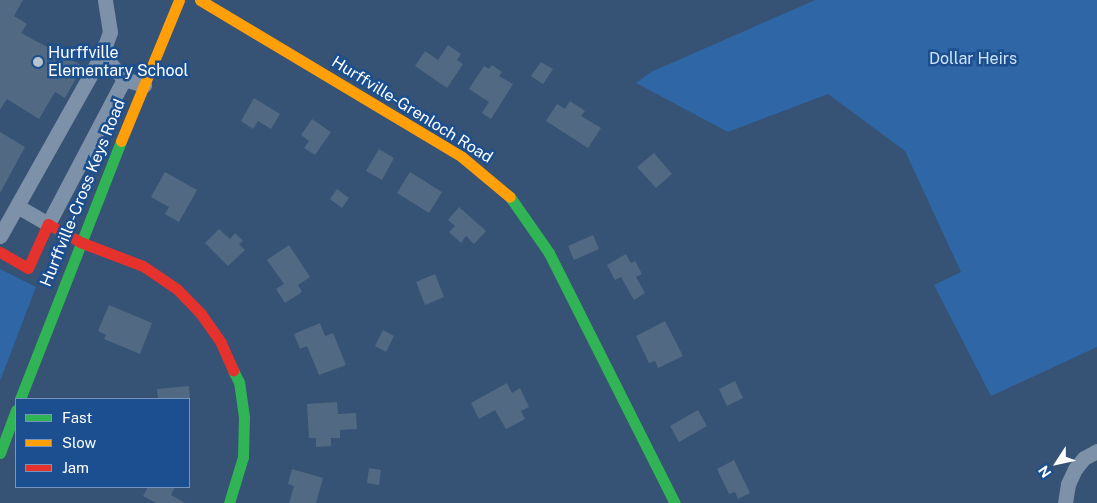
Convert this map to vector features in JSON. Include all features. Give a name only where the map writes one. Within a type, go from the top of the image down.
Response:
[{"type":"main road","name":"Hurffville-Cross Keys Road","points":[[20,398],[80,242],[179,0]]},
{"type":"main road","name":"Hurffville-Grenloch Road","points":[[200,0],[462,157],[508,195],[549,253],[675,503]]},
{"type":"main road","points":[[0,252],[28,268],[48,224],[80,242],[143,266],[177,289],[201,314],[221,343],[239,382],[244,417],[243,457],[229,503]]},
{"type":"main road","points":[[0,453],[15,413]]},
{"type":"street","points":[[0,236],[102,54],[110,32],[105,0]]},
{"type":"street","points":[[102,54],[124,79],[144,85]]},
{"type":"street","points":[[17,206],[48,224],[124,79]]},
{"type":"street","points":[[1065,503],[1068,484],[1075,469],[1084,458],[1097,451]]},
{"type":"green space","name":"Dollar Heirs","points":[[815,0],[1097,0],[1097,347],[991,396],[934,285],[961,272],[905,151],[828,94],[728,132],[636,83],[651,72]]},
{"type":"green space","points":[[0,269],[36,287],[0,381]]},
{"type":"building","name":"Hurffville Elementary School","points":[[0,0],[23,0],[14,16],[27,24],[21,33],[83,66],[65,98],[55,92],[39,119],[7,99],[0,110]]},
{"type":"building","points":[[448,45],[461,54],[457,60],[463,64],[447,88],[415,66],[425,51],[438,60]]},
{"type":"building","points":[[541,62],[553,69],[543,84],[531,76]]},
{"type":"building","points":[[492,65],[502,72],[499,76],[513,84],[491,119],[482,113],[489,102],[469,89],[484,66],[489,69]]},
{"type":"building","points":[[254,98],[280,114],[271,129],[258,121],[253,129],[241,121]]},
{"type":"building","points":[[570,101],[585,111],[581,116],[601,128],[588,148],[546,121],[557,104],[565,109]]},
{"type":"building","points":[[312,119],[331,132],[315,155],[304,148],[309,141],[301,135]]},
{"type":"building","points":[[0,132],[25,147],[0,193]]},
{"type":"building","points":[[379,149],[394,158],[382,180],[366,171]]},
{"type":"building","points":[[654,153],[672,174],[656,188],[637,167]]},
{"type":"building","points":[[165,172],[197,190],[179,222],[165,214],[169,207],[151,197]]},
{"type":"building","points":[[410,172],[442,192],[429,213],[397,193]]},
{"type":"building","points":[[337,189],[349,198],[342,208],[330,199]]},
{"type":"building","points":[[459,207],[486,231],[474,244],[466,236],[461,243],[449,232],[455,226],[448,220]]},
{"type":"building","points":[[219,229],[230,239],[235,233],[243,241],[239,244],[245,250],[228,266],[205,243]]},
{"type":"building","points":[[593,235],[599,249],[574,260],[568,246]]},
{"type":"building","points":[[289,245],[310,277],[298,285],[302,292],[285,303],[276,289],[284,284],[267,260]]},
{"type":"building","points":[[626,254],[631,263],[635,261],[642,274],[636,277],[645,293],[634,300],[621,277],[615,280],[607,265]]},
{"type":"building","points":[[435,274],[444,297],[425,305],[416,282]]},
{"type":"building","points":[[109,305],[152,323],[140,354],[104,339],[106,335],[98,331]]},
{"type":"building","points":[[665,321],[683,356],[658,368],[655,361],[649,363],[636,336]]},
{"type":"building","points":[[320,323],[325,336],[333,333],[346,365],[319,375],[307,346],[300,349],[294,334]]},
{"type":"building","points":[[383,330],[394,336],[386,352],[375,346]]},
{"type":"building","points":[[735,381],[743,398],[727,406],[719,389]]},
{"type":"building","points":[[507,383],[512,393],[520,388],[529,407],[521,411],[525,419],[506,429],[495,410],[479,419],[471,403]]},
{"type":"building","points":[[189,386],[190,398],[158,398],[157,389]]},
{"type":"building","points":[[337,402],[338,414],[356,413],[357,429],[340,430],[340,438],[331,438],[331,446],[316,447],[316,438],[309,438],[307,404]]},
{"type":"building","points":[[698,410],[707,426],[679,442],[670,426]]},
{"type":"building","points":[[734,460],[750,493],[738,499],[735,492],[729,494],[717,469]]},
{"type":"building","points":[[369,468],[381,470],[379,485],[367,483]]},
{"type":"building","points":[[292,469],[323,478],[316,503],[289,503],[294,486],[288,484]]},
{"type":"building","points":[[147,488],[174,488],[171,495],[185,503],[156,503],[143,496]]},
{"type":"traffic: fast","points":[[20,398],[121,141]]},
{"type":"traffic: fast","points":[[510,197],[549,253],[675,503]]},
{"type":"traffic: fast","points":[[229,503],[243,457],[244,417],[239,382],[233,370]]},
{"type":"traffic: fast","points":[[0,453],[15,413]]},
{"type":"traffic: slow","points":[[121,141],[179,0]]},
{"type":"traffic: slow","points":[[200,0],[462,157],[510,197]]},
{"type":"traffic: jam","points":[[0,252],[28,268],[48,224],[80,242],[143,266],[177,289],[201,314],[221,343],[233,370]]},
{"type":"place","name":"Hurffville Elementary School","points":[[38,62]]}]
